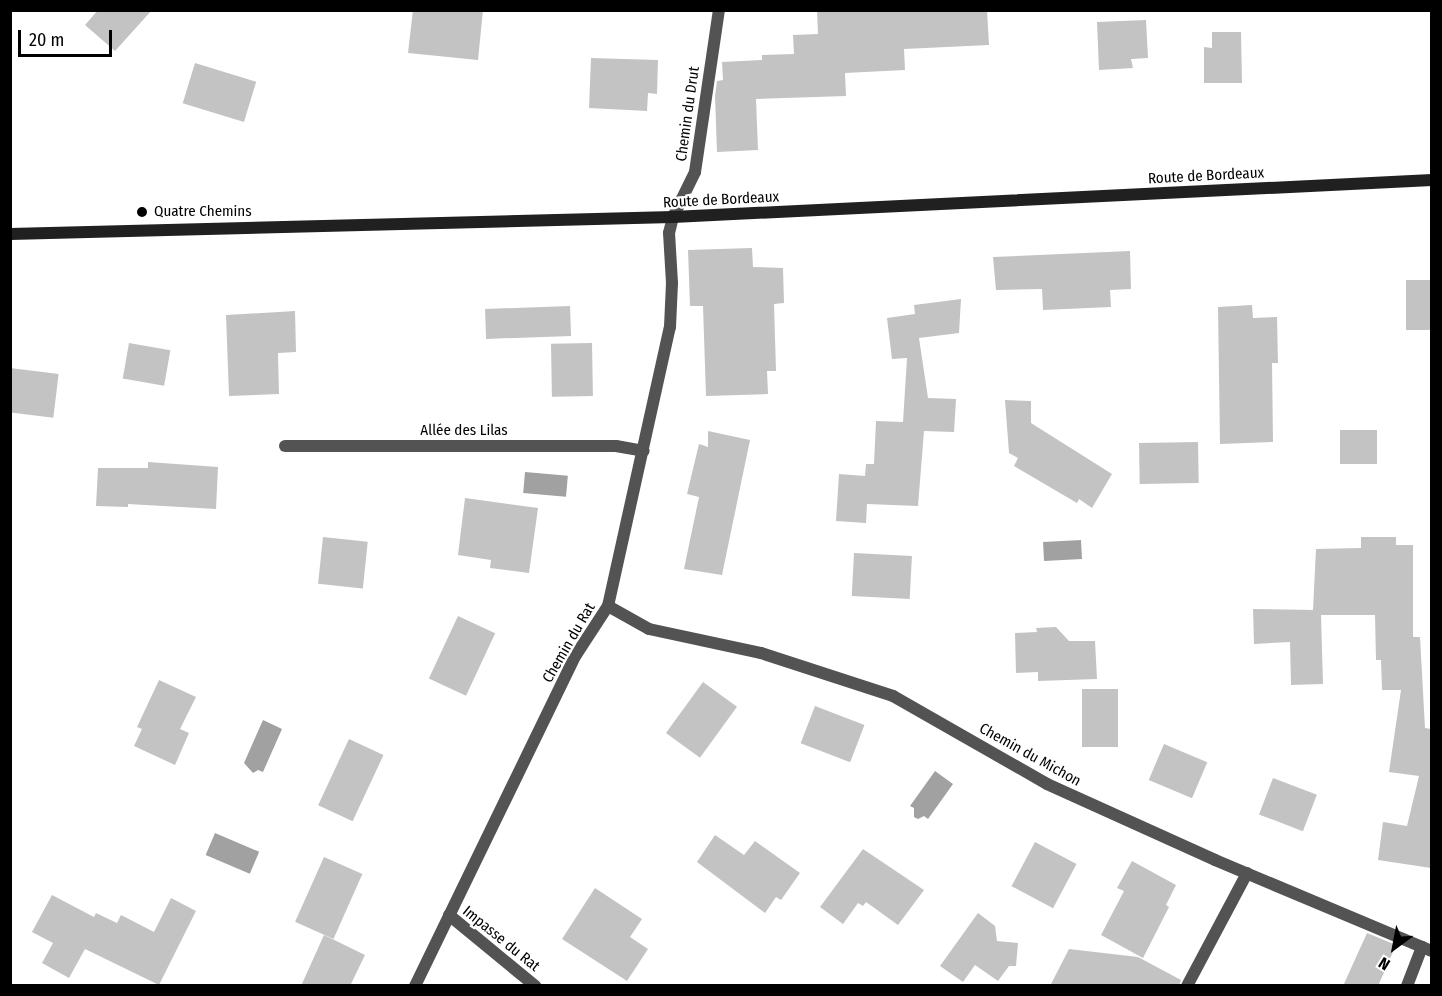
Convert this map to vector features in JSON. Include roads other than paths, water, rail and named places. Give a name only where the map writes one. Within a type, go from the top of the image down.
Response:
[{"type":"main road","name":"Route de Bordeaux","points":[[10,234],[673,217],[1431,180]]},
{"type":"street","name":"Chemin du Drut","points":[[673,217],[695,172],[719,10]]},
{"type":"street","name":"Chemin du Rat","points":[[416,986],[448,915],[576,655],[608,606],[670,327],[672,283],[669,232],[673,217]]},
{"type":"street","name":"Allée des Lilas","points":[[285,446],[616,446],[644,451]]},
{"type":"street","name":"Chemin du Michon","points":[[608,606],[649,629],[761,653],[893,696],[1047,784],[1247,873],[1427,949]]},
{"type":"street","points":[[1187,986],[1247,873]]},
{"type":"street","name":"Impasse du Rat","points":[[448,915],[534,986]]},
{"type":"street","points":[[1407,986],[1427,949]]},
{"type":"place","name":"Quatre Chemins","points":[[142,212]]}]
